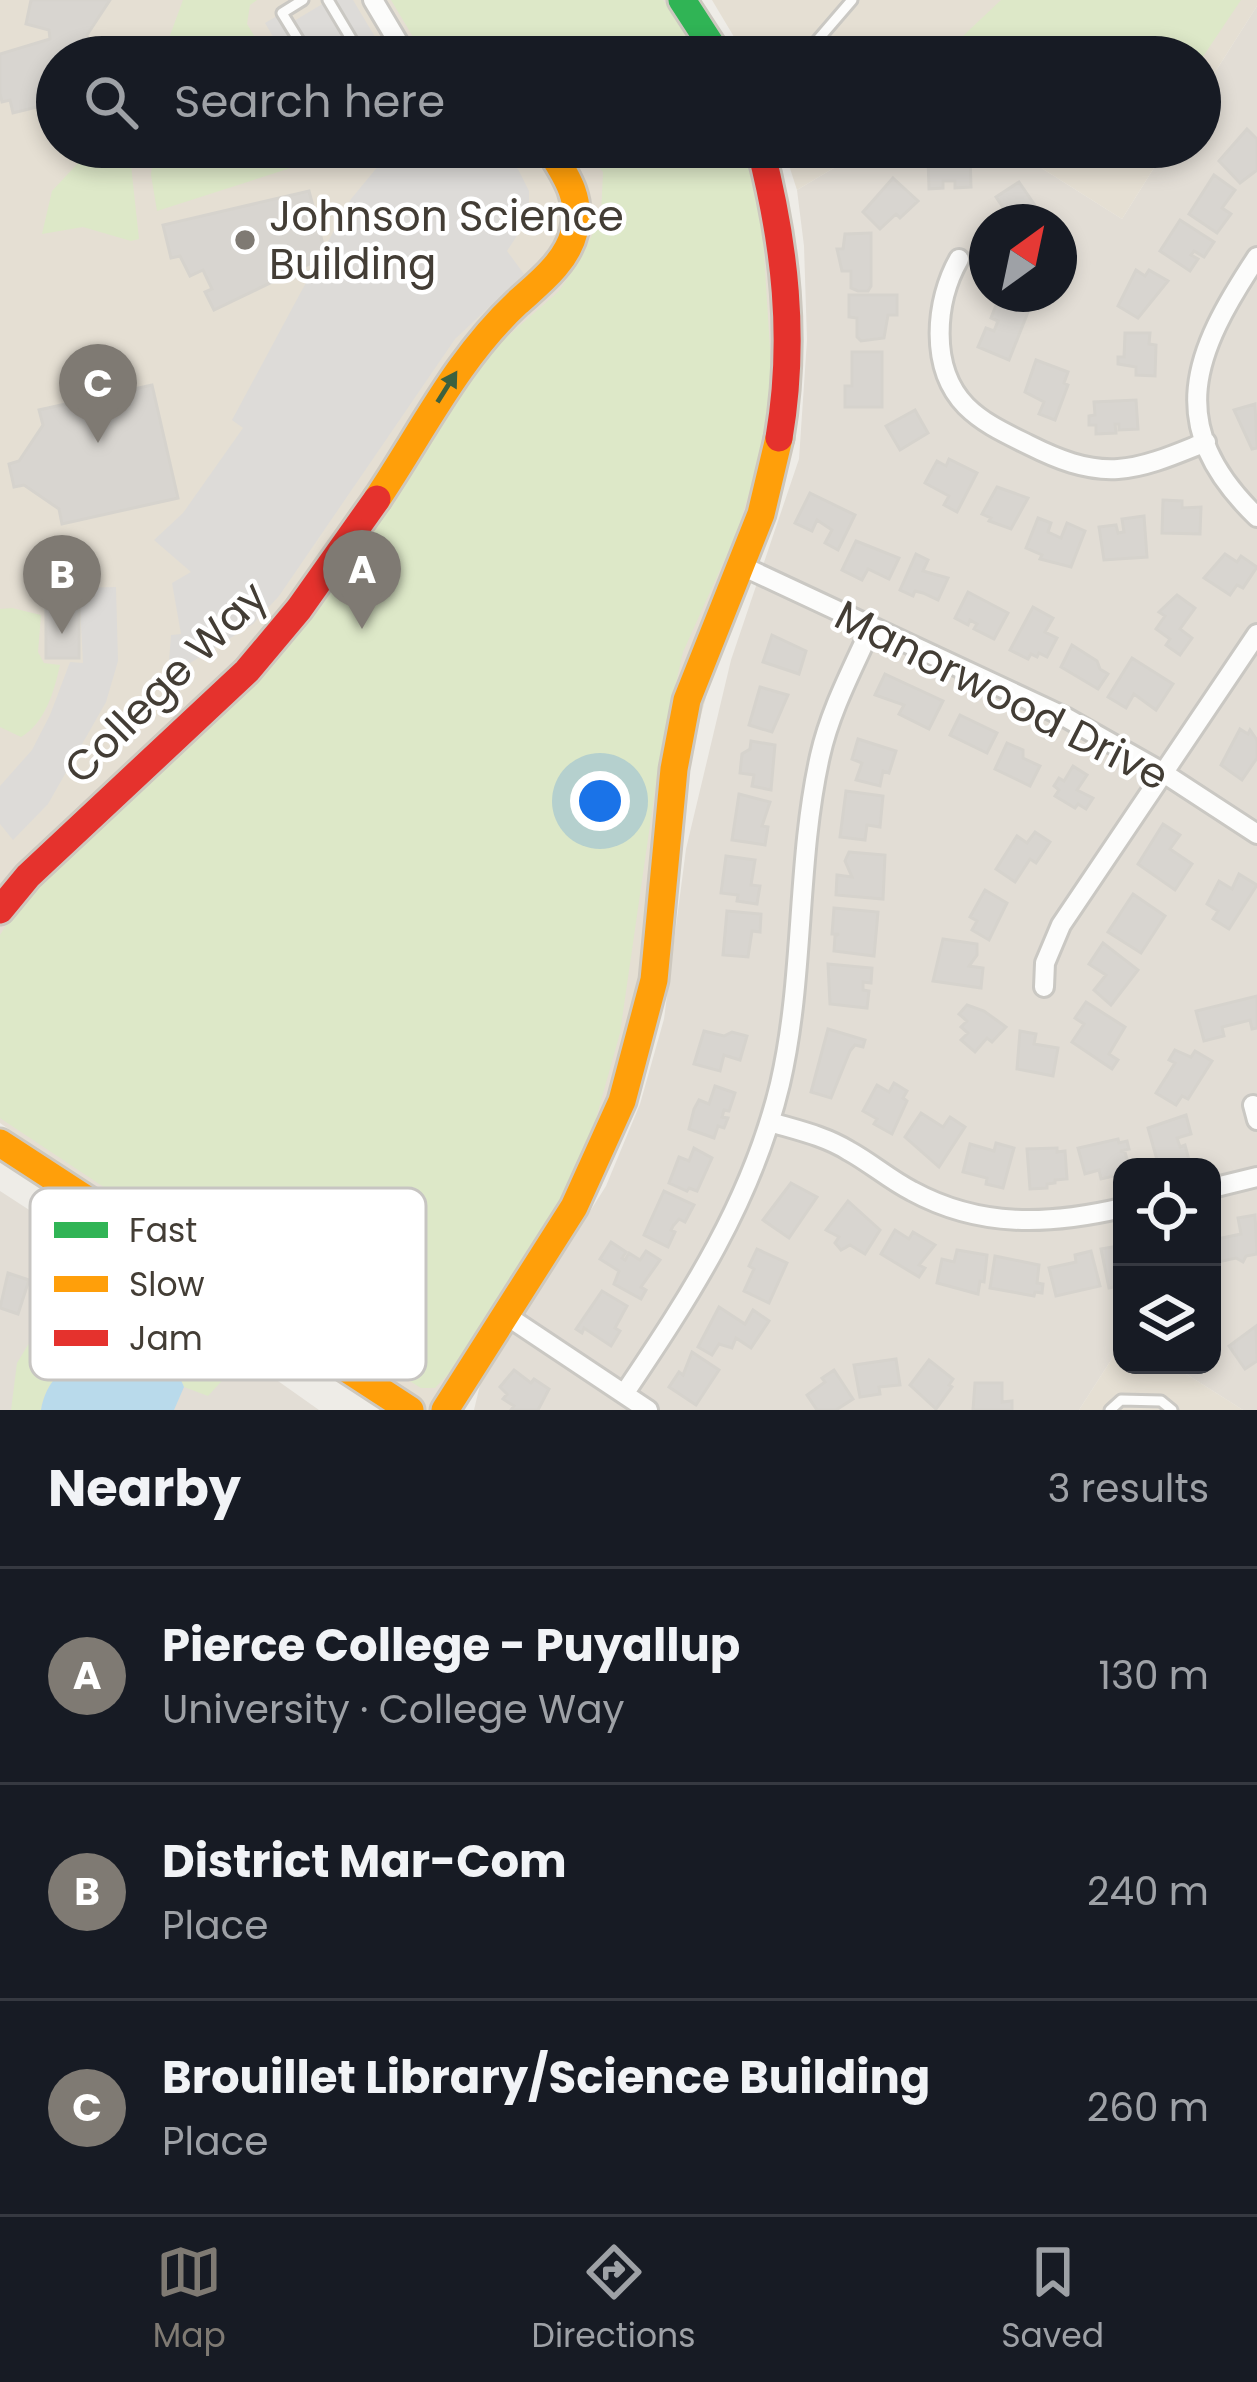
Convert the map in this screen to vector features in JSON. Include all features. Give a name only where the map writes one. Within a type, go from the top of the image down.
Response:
[{"type":"street","points":[[373,0],[394,36]]},
{"type":"street","points":[[682,0],[705,36]]},
{"type":"street","name":"College Way","points":[[0,910],[28,875],[247,671],[299,609],[486,331],[563,262],[578,210],[574,188],[561,168]]},
{"type":"street","points":[[445,1410],[546,1260],[588,1186],[625,1095],[655,973],[670,787],[679,739],[697,670],[742,566],[773,469],[790,353],[785,251],[765,168]]},
{"type":"street","points":[[1257,257],[1222,310],[1203,352],[1197,399],[1206,442],[1226,480],[1257,517]]},
{"type":"street","points":[[959,259],[943,295],[943,359],[953,390],[982,421],[1064,461],[1096,468],[1142,465],[1206,442]]},
{"type":"street","name":"Manorwood Drive","points":[[742,566],[1065,717],[1257,834]]},
{"type":"street","points":[[625,1394],[717,1251],[770,1122],[793,1016],[820,754],[836,704],[871,628]]},
{"type":"street","points":[[1044,987],[1045,963],[1061,925],[1257,634]]},
{"type":"street","points":[[770,1122],[837,1144],[913,1192],[969,1214],[1049,1221],[1113,1210]]},
{"type":"street","points":[[0,1144],[68,1188]]},
{"type":"street","points":[[1221,1186],[1257,1177]]},
{"type":"street","points":[[507,1316],[648,1410]]},
{"type":"street","points":[[364,1380],[410,1410]]},
{"type":"lane","points":[[296,36],[282,13],[303,0]]},
{"type":"lane","points":[[328,0],[349,36]]},
{"type":"lane","points":[[820,36],[852,0]]},
{"type":"lane","points":[[1110,1410],[1121,1400],[1161,1401],[1172,1410]]},
{"type":"shaded area","points":[[0,0],[667,0],[698,36],[36,36],[36,168],[762,168],[776,206],[783,412],[666,845],[613,1128],[444,1410],[411,1410],[368,1380],[426,1380],[426,1188],[93,1188],[0,1123]]},
{"type":"shaded area","points":[[329,0],[353,0],[374,36],[273,36],[265,23],[277,16],[284,27]]},
{"type":"shaded area","points":[[712,0],[1257,0],[1221,63],[1221,36],[733,36]]},
{"type":"shaded area","points":[[1257,6],[1257,1410],[1243,1410],[1186,1374],[1221,1374],[1221,1158],[1113,1158],[1113,1357],[1079,1410],[474,1410],[480,1385],[606,1186],[640,1104],[664,1019],[686,849],[731,660],[799,459],[807,340],[797,190],[834,168],[1041,168],[1122,219],[1154,168],[1221,168],[1221,63]]},
{"type":"shaded area","points":[[377,168],[516,168],[529,191],[529,217],[507,251],[524,274],[455,339],[279,596],[253,624],[182,668],[179,701],[166,701],[171,635],[181,634],[172,583],[191,572],[154,540],[183,513],[243,428],[232,420],[351,199]]},
{"type":"shaded area","points":[[790,168],[834,168],[797,190]]},
{"type":"shaded area","points":[[1041,168],[1154,168],[1122,219]]},
{"type":"shaded area","points":[[116,587],[118,661],[106,702],[48,804],[13,840],[0,824],[0,786],[32,750],[70,662],[83,663],[79,588]]},
{"type":"shaded area","points":[[0,1191],[30,1210],[30,1380],[277,1380],[319,1410],[0,1410]]},
{"type":"shaded area","points":[[1113,1357],[1113,1374],[1186,1374],[1243,1410],[1079,1410]]},
{"type":"green space","points":[[183,0],[257,0],[250,5],[247,24],[254,36],[170,36]]},
{"type":"green space","points":[[391,0],[663,0],[688,36],[412,36]]},
{"type":"green space","points":[[1001,0],[1241,0],[1217,36],[963,36]]},
{"type":"green space","points":[[73,168],[131,168],[139,239],[131,241],[83,227],[42,234],[52,191]]},
{"type":"green space","points":[[152,168],[291,168],[157,211]]},
{"type":"green space","points":[[600,168],[748,168],[761,206],[774,412],[737,532],[683,652],[661,749],[620,1033],[588,1147],[557,1209],[451,1371],[435,1388],[421,1388],[408,1380],[426,1380],[426,1188],[105,1188],[0,1118],[0,935],[26,893],[146,782],[492,350],[559,291],[601,216]]},
{"type":"green space","points":[[0,609],[41,615],[38,652],[44,663],[60,665],[42,715],[21,737],[0,727]]},
{"type":"green space","points":[[30,1342],[30,1380],[54,1380],[41,1410],[11,1410],[17,1363]]},
{"type":"green space","points":[[181,1380],[223,1380],[208,1396],[184,1387]]},
{"type":"water","points":[[55,1380],[181,1380],[184,1387],[174,1410],[41,1410]]},
{"type":"building","points":[[31,0],[110,0],[87,36],[50,36],[49,30],[26,24]]},
{"type":"building","points":[[36,43],[36,107],[13,113],[10,100],[2,102],[0,54]]},
{"type":"building","points":[[1247,129],[1257,139],[1257,170],[1240,183],[1221,159]]},
{"type":"building","points":[[928,168],[970,168],[971,187],[955,188],[955,181],[943,181],[943,188],[929,189]]},
{"type":"building","points":[[1214,175],[1235,190],[1222,208],[1231,214],[1217,233],[1189,214]]},
{"type":"building","points":[[893,178],[918,201],[880,229],[863,212]]},
{"type":"building","points":[[1019,182],[1034,204],[1001,204],[996,197]]},
{"type":"building","name":"Johnson Science Building","points":[[309,191],[326,256],[214,310],[205,292],[212,289],[203,270],[190,276],[180,256],[171,258],[163,225]]},
{"type":"building","points":[[1180,220],[1214,242],[1204,257],[1194,251],[1191,255],[1198,259],[1190,271],[1160,251]]},
{"type":"building","points":[[871,233],[871,286],[858,291],[851,288],[851,271],[842,271],[837,249],[843,249],[845,234]]},
{"type":"building","points":[[1136,270],[1145,276],[1149,270],[1168,281],[1138,318],[1118,306]]},
{"type":"building","points":[[849,295],[897,295],[897,315],[888,315],[884,338],[861,341],[857,337],[857,318],[849,317]]},
{"type":"building","points":[[993,312],[1028,312],[1009,360],[978,347],[986,328],[994,331],[998,321],[991,318]]},
{"type":"building","points":[[1125,333],[1150,333],[1149,344],[1156,345],[1155,376],[1136,375],[1136,367],[1118,364],[1118,357],[1124,357]]},
{"type":"building","points":[[852,352],[882,352],[882,407],[845,407],[845,386],[852,386]]},
{"type":"building","points":[[1036,360],[1068,372],[1055,420],[1039,414],[1044,402],[1025,392]]},
{"type":"building","points":[[152,385],[178,498],[62,524],[59,509],[24,485],[14,487],[9,464],[19,461],[43,425],[39,410]]},
{"type":"building","points":[[1136,400],[1138,429],[1119,430],[1115,424],[1116,433],[1096,434],[1096,425],[1089,425],[1089,416],[1095,415],[1094,402]]},
{"type":"building","points":[[1255,404],[1257,448],[1252,449],[1234,410]]},
{"type":"building","points":[[915,410],[928,433],[900,450],[886,426]]},
{"type":"building","points":[[949,459],[977,473],[957,512],[944,505],[949,496],[925,483],[937,461],[946,466]]},
{"type":"building","points":[[997,487],[1028,498],[1011,529],[982,514]]},
{"type":"building","points":[[810,493],[855,515],[838,550],[825,543],[832,530],[817,520],[812,531],[795,523]]},
{"type":"building","points":[[1163,500],[1182,501],[1182,508],[1201,507],[1200,534],[1162,533]]},
{"type":"building","points":[[1144,516],[1147,557],[1104,560],[1099,527],[1116,525],[1118,533],[1124,532],[1122,519]]},
{"type":"building","points":[[1038,518],[1051,523],[1048,532],[1061,538],[1067,523],[1085,531],[1071,567],[1040,559],[1042,555],[1026,548]]},
{"type":"building","points":[[856,541],[899,558],[889,579],[868,569],[862,580],[842,570]]},
{"type":"building","points":[[916,554],[928,560],[923,571],[948,578],[938,600],[900,590]]},
{"type":"building","points":[[1225,554],[1237,562],[1241,556],[1257,567],[1243,588],[1237,585],[1230,595],[1204,578]]},
{"type":"building","points":[[968,592],[1008,613],[994,639],[974,629],[977,624],[970,620],[968,625],[955,618]]},
{"type":"building","points":[[1177,595],[1195,608],[1180,629],[1192,638],[1180,655],[1156,629],[1165,616],[1159,612]]},
{"type":"building","points":[[1033,607],[1053,618],[1045,632],[1057,638],[1047,657],[1039,653],[1028,659],[1010,650]]},
{"type":"building","points":[[46,609],[79,609],[79,658],[46,658]]},
{"type":"building","points":[[772,635],[806,651],[799,674],[763,662]]},
{"type":"building","points":[[1072,645],[1108,674],[1098,689],[1061,667]]},
{"type":"building","points":[[1132,658],[1173,684],[1156,710],[1134,694],[1126,708],[1108,697]]},
{"type":"building","points":[[885,674],[943,701],[929,729],[899,714],[904,705],[875,695]]},
{"type":"building","points":[[760,687],[788,695],[772,732],[749,725]]},
{"type":"building","points":[[960,715],[997,733],[987,753],[950,735]]},
{"type":"building","points":[[1240,729],[1248,734],[1250,730],[1257,740],[1257,758],[1242,780],[1221,765]]},
{"type":"building","points":[[858,739],[896,751],[880,786],[856,780],[862,763],[852,759]]},
{"type":"building","points":[[751,741],[775,745],[771,790],[752,786],[754,775],[740,773],[742,754],[750,749]]},
{"type":"building","points":[[1007,743],[1040,766],[1030,786],[995,769]]},
{"type":"building","points":[[1073,766],[1087,775],[1077,790],[1093,798],[1086,809],[1055,796],[1059,790],[1054,786],[1059,778],[1064,781]]},
{"type":"building","points":[[846,791],[883,796],[880,827],[867,825],[865,840],[840,837]]},
{"type":"building","points":[[739,794],[770,802],[762,826],[768,827],[765,845],[732,840]]},
{"type":"building","points":[[1163,824],[1180,835],[1170,849],[1192,864],[1175,890],[1138,864]]},
{"type":"building","points":[[1035,832],[1050,842],[1036,863],[1030,859],[1015,882],[996,869],[1017,836],[1027,843]]},
{"type":"building","points":[[849,852],[885,855],[883,899],[836,895],[837,875],[852,877],[845,861]]},
{"type":"building","points":[[726,856],[755,860],[751,885],[760,886],[757,904],[721,893]]},
{"type":"building","points":[[1239,874],[1257,885],[1229,929],[1213,919],[1218,911],[1207,904],[1219,881],[1232,889]]},
{"type":"building","points":[[985,890],[1007,903],[989,940],[972,930],[977,921],[970,917]]},
{"type":"building","points":[[1133,894],[1165,916],[1141,953],[1108,932]]},
{"type":"building","points":[[834,908],[878,912],[874,956],[834,951],[839,934],[832,934]]},
{"type":"building","points":[[727,911],[761,914],[760,932],[752,931],[748,957],[723,955]]},
{"type":"building","points":[[943,939],[977,944],[977,955],[969,966],[983,968],[981,988],[933,981]]},
{"type":"building","points":[[1103,943],[1138,970],[1111,1005],[1094,990],[1106,975],[1089,964]]},
{"type":"building","points":[[828,964],[872,968],[871,983],[863,982],[863,990],[869,991],[867,1008],[830,1004]]},
{"type":"building","points":[[1257,996],[1257,1028],[1252,1029],[1250,1020],[1222,1027],[1224,1036],[1204,1041],[1196,1011]]},
{"type":"building","points":[[1086,1002],[1125,1027],[1109,1054],[1118,1060],[1112,1069],[1072,1042],[1084,1024],[1075,1018]]},
{"type":"building","points":[[967,1005],[1006,1027],[975,1052],[961,1040],[968,1033],[961,1027],[967,1021],[959,1014]]},
{"type":"building","points":[[828,1029],[865,1040],[863,1047],[855,1045],[850,1051],[831,1098],[811,1092]]},
{"type":"building","points":[[704,1031],[747,1036],[740,1060],[724,1055],[720,1071],[694,1064]]},
{"type":"building","points":[[1020,1031],[1036,1034],[1034,1044],[1058,1048],[1053,1076],[1017,1069]]},
{"type":"building","points":[[1175,1050],[1191,1057],[1195,1051],[1212,1061],[1188,1099],[1182,1096],[1176,1105],[1156,1093],[1175,1063],[1169,1060]]},
{"type":"building","points":[[894,1083],[907,1091],[903,1098],[907,1101],[892,1134],[863,1111],[877,1085],[889,1092]]},
{"type":"building","points":[[715,1086],[735,1093],[729,1111],[724,1110],[722,1117],[728,1118],[724,1128],[718,1126],[714,1138],[689,1129],[699,1100],[709,1104]]},
{"type":"building","points":[[921,1113],[943,1127],[950,1117],[965,1127],[939,1167],[905,1137]]},
{"type":"building","points":[[1186,1115],[1191,1134],[1177,1138],[1188,1158],[1156,1158],[1148,1128]]},
{"type":"building","points":[[1118,1139],[1119,1143],[1127,1141],[1129,1149],[1120,1151],[1127,1158],[1113,1158],[1113,1176],[1101,1179],[1099,1170],[1085,1174],[1078,1148]]},
{"type":"building","points":[[996,1143],[1014,1148],[1003,1188],[963,1172],[970,1144],[994,1151]]},
{"type":"building","points":[[694,1148],[712,1158],[697,1191],[687,1191],[669,1183],[679,1157],[689,1161]]},
{"type":"building","points":[[1057,1148],[1057,1152],[1065,1151],[1067,1179],[1030,1189],[1027,1149]]},
{"type":"building","points":[[791,1183],[817,1197],[789,1238],[763,1220]]},
{"type":"building","points":[[664,1191],[694,1205],[685,1222],[679,1219],[673,1226],[668,1247],[644,1235]]},
{"type":"building","points":[[848,1201],[880,1230],[865,1254],[850,1245],[841,1250],[835,1243],[839,1237],[826,1230]]},
{"type":"building","points":[[1255,1215],[1257,1254],[1246,1256],[1243,1262],[1236,1258],[1221,1261],[1221,1238],[1241,1234],[1238,1218]]},
{"type":"building","points":[[895,1230],[909,1239],[913,1232],[935,1245],[919,1265],[925,1268],[919,1277],[881,1254]]},
{"type":"building","points":[[611,1242],[626,1252],[625,1260],[629,1253],[640,1260],[646,1251],[660,1260],[641,1287],[646,1290],[641,1299],[614,1284],[619,1271],[600,1259]]},
{"type":"building","points":[[1113,1247],[1113,1287],[1109,1288],[1101,1249]]},
{"type":"building","points":[[757,1249],[787,1263],[769,1303],[744,1291]]},
{"type":"building","points":[[957,1250],[987,1255],[978,1294],[937,1283],[942,1259],[954,1262]]},
{"type":"building","points":[[1091,1251],[1100,1286],[1056,1296],[1049,1268],[1076,1262],[1075,1255]]},
{"type":"building","points":[[995,1256],[1039,1265],[1037,1283],[1043,1284],[1042,1293],[1034,1296],[990,1288]]},
{"type":"building","points":[[8,1273],[29,1280],[18,1314],[0,1308]]},
{"type":"building","points":[[602,1291],[627,1306],[611,1346],[584,1328],[582,1333],[576,1329]]},
{"type":"building","points":[[719,1307],[745,1324],[753,1310],[769,1321],[751,1348],[736,1338],[732,1348],[719,1344],[712,1355],[698,1347]]},
{"type":"building","points":[[1256,1326],[1257,1361],[1245,1369],[1229,1346]]},
{"type":"building","points":[[692,1352],[719,1370],[696,1405],[669,1387],[679,1372],[683,1375]]},
{"type":"building","points":[[896,1359],[900,1385],[879,1387],[880,1394],[860,1397],[854,1365]]},
{"type":"building","points":[[929,1360],[953,1379],[936,1409],[910,1385]]},
{"type":"building","points":[[514,1370],[549,1389],[538,1410],[511,1410],[514,1406],[503,1399],[507,1394],[500,1387]]},
{"type":"building","points":[[834,1370],[853,1399],[836,1410],[817,1410],[807,1395]]},
{"type":"building","points":[[975,1383],[1002,1383],[1002,1402],[1012,1401],[1012,1410],[973,1410]]},
{"type":"traffic: fast","points":[[682,0],[705,36]]},
{"type":"traffic: slow","points":[[377,499],[476,348],[565,253],[576,209],[561,168]]},
{"type":"traffic: slow","points":[[445,1410],[574,1207],[622,1101],[654,980],[674,769],[687,700],[761,514],[779,438]]},
{"type":"traffic: slow","points":[[0,1143],[69,1188]]},
{"type":"traffic: slow","points":[[364,1380],[410,1410]]},
{"type":"traffic: jam","points":[[765,168],[776,219],[787,328],[779,438]]},
{"type":"traffic: jam","points":[[0,910],[28,876],[247,671],[299,609],[377,499]]},
{"type":"place","name":"Johnson Science Building","points":[[245,240]]},
{"type":"place","name":"Brouillet Library/Science Building","points":[[98,443]]},
{"type":"place","name":"Pierce College - Puyallup","points":[[362,629]]},
{"type":"place","name":"District Mar-Com","points":[[62,634]]}]
